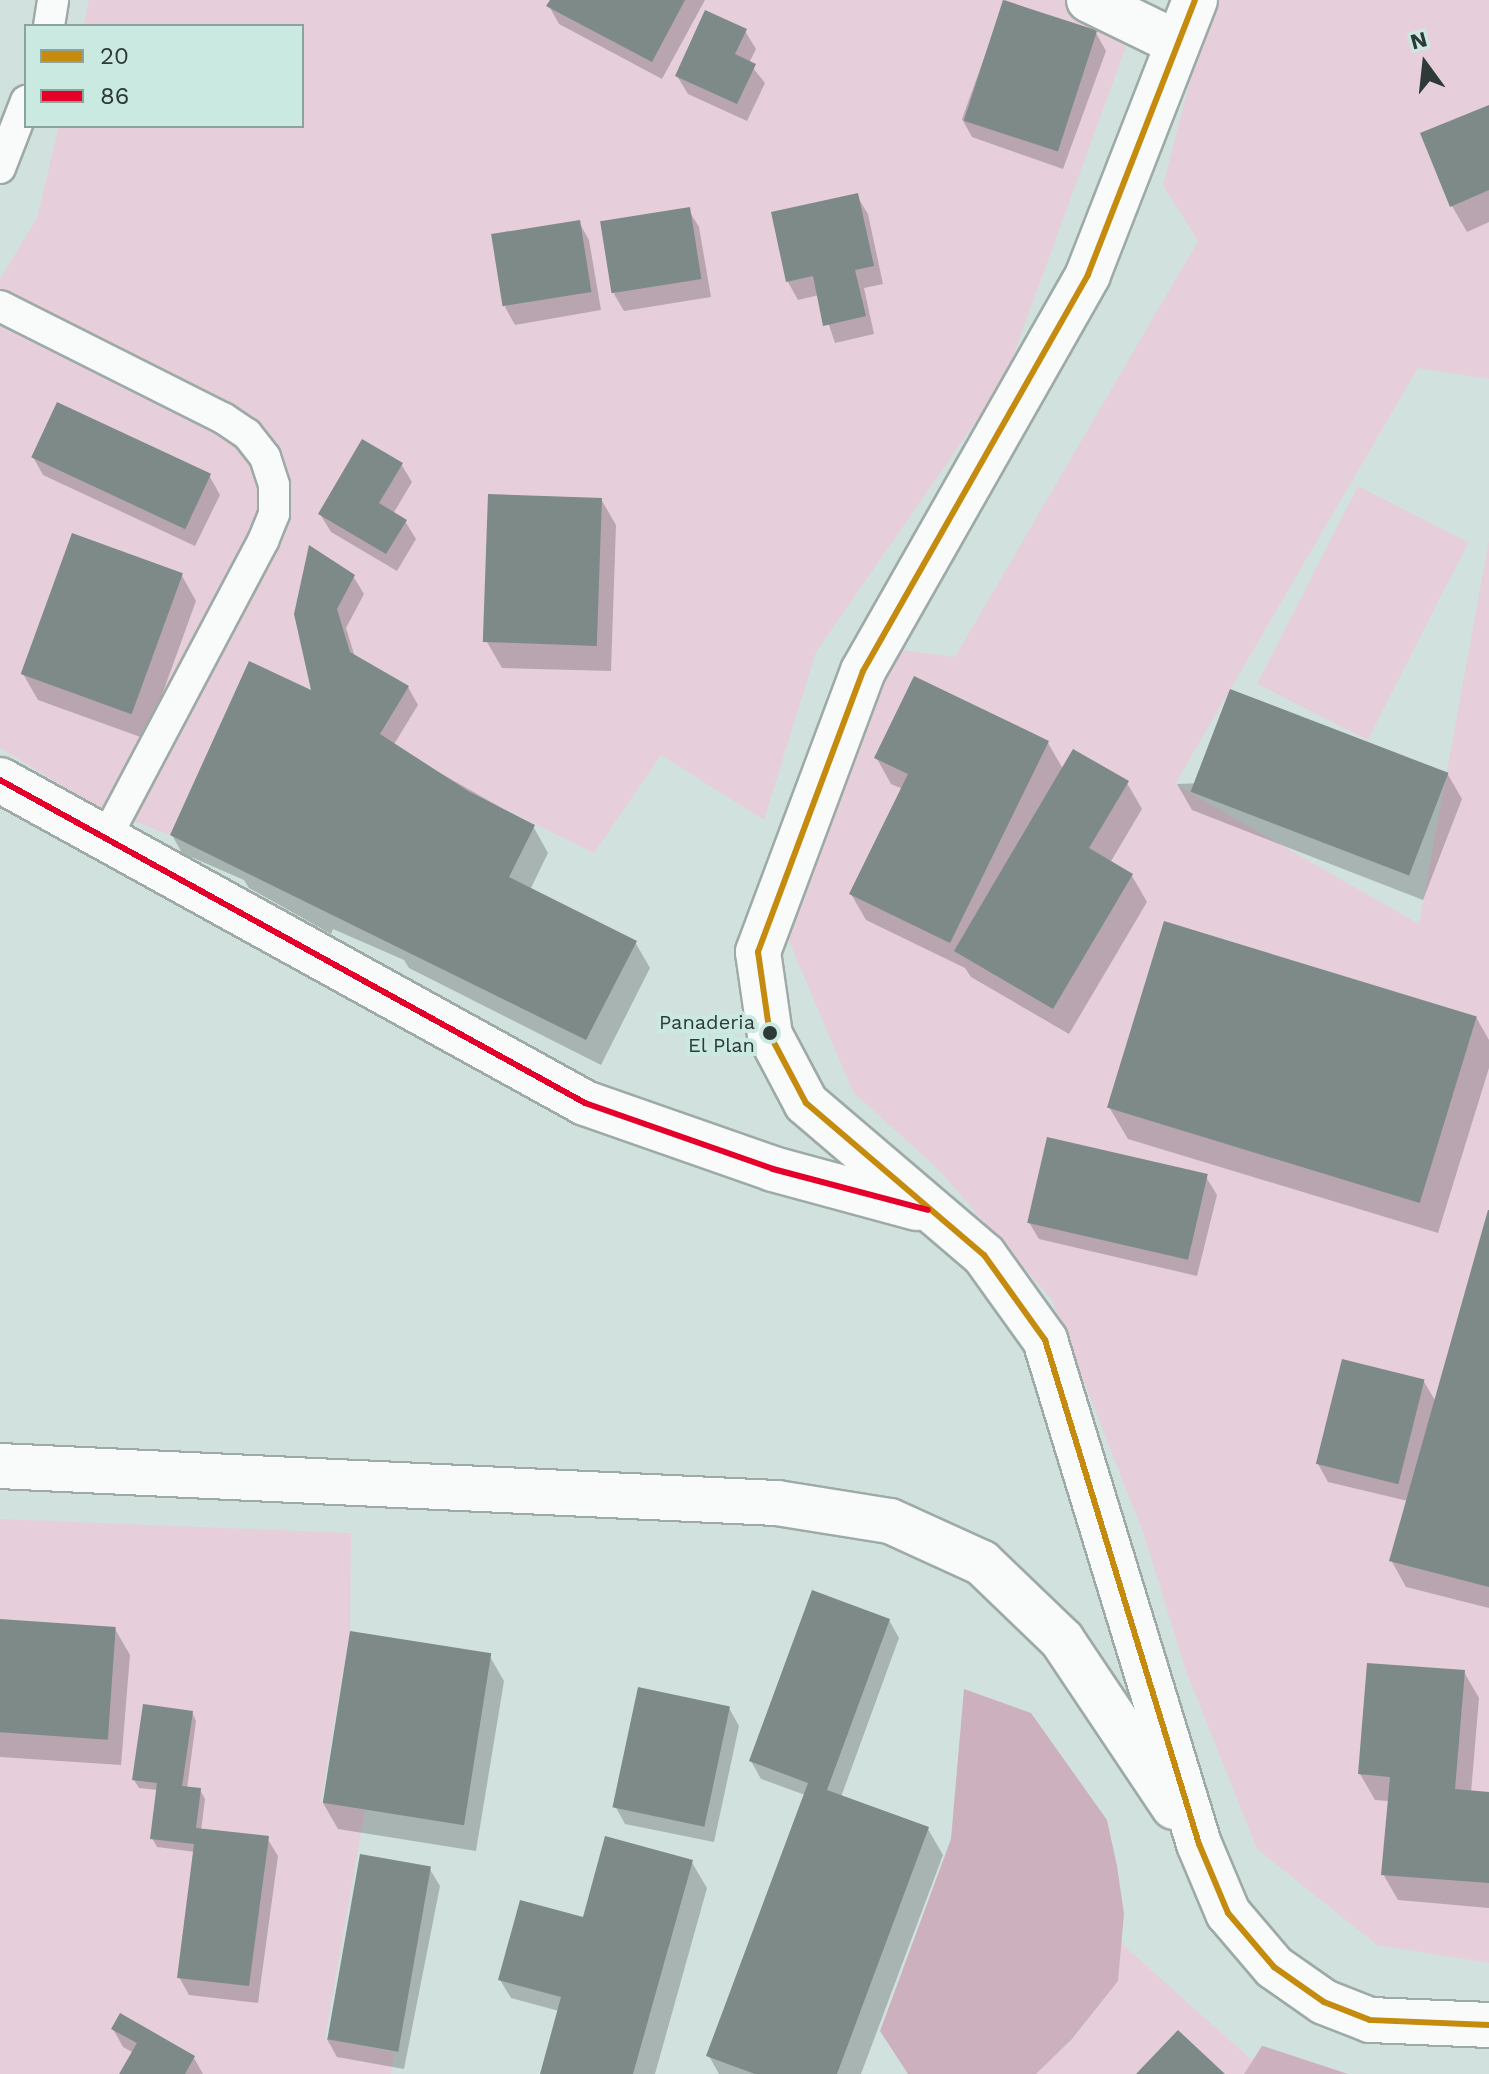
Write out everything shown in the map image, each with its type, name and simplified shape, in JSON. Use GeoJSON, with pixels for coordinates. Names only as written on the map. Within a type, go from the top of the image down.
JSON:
{"type":"FeatureCollection","features":[{"type":"Feature","properties":{"kind":"street"},"geometry":{"type":"LineString","coordinates":[[1089,0],[1175,42]]}},
{"type":"Feature","properties":{"kind":"street"},"geometry":{"type":"LineString","coordinates":[[1195,0],[1175,42],[1088,275],[863,671],[758,952],[770,1035],[806,1103],[984,1255],[1045,1340],[1199,1844],[1228,1913],[1274,1967],[1324,2002],[1370,2020],[1489,2025]]}},
{"type":"Feature","properties":{"kind":"street"},"geometry":{"type":"LineString","coordinates":[[0,780],[585,1103],[773,1169],[928,1210]]}},
{"type":"Feature","properties":{"kind":"street"},"geometry":{"type":"LineString","coordinates":[[0,1466],[777,1503],[890,1521],[982,1563],[1062,1640],[1199,1844]]}},
{"type":"Feature","properties":{"kind":"lane"},"geometry":{"type":"LineString","coordinates":[[49,24],[53,0]]}},
{"type":"Feature","properties":{"kind":"lane"},"geometry":{"type":"LineString","coordinates":[[0,168],[24,106]]}},
{"type":"Feature","properties":{"kind":"lane"},"geometry":{"type":"LineString","coordinates":[[0,306],[223,418],[247,434],[265,457],[274,485],[274,514],[263,541],[106,838]]}},
{"type":"Feature","properties":{"kind":"shaded area"},"geometry":{"type":"Polygon","coordinates":[[[89,0],[1143,0],[1004,381],[816,652],[764,820],[661,755],[594,853],[468,791],[380,734],[409,686],[350,652],[337,609],[354,575],[309,546],[294,614],[311,690],[249,662],[170,835],[97,807],[0,748],[0,279],[37,218],[59,128],[304,128],[304,24],[83,24],[89,0]]]}},
{"type":"Feature","properties":{"kind":"shaded area"},"geometry":{"type":"Polygon","coordinates":[[[1218,0],[1489,0],[1489,379],[1418,368],[1175,784],[1419,924],[1489,540],[1489,1963],[1377,1945],[1257,1849],[1185,1668],[1144,1535],[1052,1300],[938,1169],[853,1092],[783,927],[886,648],[955,657],[1198,241],[1163,185],[1205,22],[1218,0]]]}},
{"type":"Feature","properties":{"kind":"shaded area"},"geometry":{"type":"Polygon","coordinates":[[[1358,486],[1468,542],[1368,740],[1257,684],[1358,486]]]}},
{"type":"Feature","properties":{"kind":"shaded area"},"geometry":{"type":"Polygon","coordinates":[[[0,1519],[351,1533],[350,1631],[321,1802],[365,1810],[325,2039],[394,2052],[391,2074],[0,2074],[0,1519]]]}},
{"type":"Feature","properties":{"kind":"shaded area"},"geometry":{"type":"Polygon","coordinates":[[[964,1689],[1031,1713],[1107,1820],[1117,1866],[1124,1914],[1118,1981],[1072,2039],[1036,2074],[908,2074],[880,2031],[951,1839],[964,1689]]]}},
{"type":"Feature","properties":{"kind":"shaded area"},"geometry":{"type":"Polygon","coordinates":[[[1121,1943],[1253,2061],[1244,2074],[1036,2074],[1072,2039],[1118,1981],[1121,1943]]]}},
{"type":"Feature","properties":{"kind":"shaded area"},"geometry":{"type":"Polygon","coordinates":[[[1263,2046],[1348,2074],[1244,2074],[1263,2046]]]}},
{"type":"Feature","properties":{"kind":"building"},"geometry":{"type":"Polygon","coordinates":[[[550,0],[685,0],[652,62],[546,6],[550,0]]]}},
{"type":"Feature","properties":{"kind":"building"},"geometry":{"type":"Polygon","coordinates":[[[1003,0],[1097,31],[1058,151],[964,121],[1003,0]]]}},
{"type":"Feature","properties":{"kind":"building"},"geometry":{"type":"Polygon","coordinates":[[[705,10],[747,29],[735,54],[756,64],[737,104],[675,76],[705,10]]]}},
{"type":"Feature","properties":{"kind":"building"},"geometry":{"type":"Polygon","coordinates":[[[1489,105],[1489,190],[1450,207],[1420,133],[1489,105]]]}},
{"type":"Feature","properties":{"kind":"building"},"geometry":{"type":"Polygon","coordinates":[[[858,193],[874,266],[855,270],[866,316],[823,326],[813,276],[786,282],[771,212],[858,193]]]}},
{"type":"Feature","properties":{"kind":"building"},"geometry":{"type":"Polygon","coordinates":[[[690,207],[701,279],[612,293],[600,221],[690,207]]]}},
{"type":"Feature","properties":{"kind":"building"},"geometry":{"type":"Polygon","coordinates":[[[580,220],[591,292],[503,306],[491,234],[580,220]]]}},
{"type":"Feature","properties":{"kind":"building"},"geometry":{"type":"Polygon","coordinates":[[[57,402],[211,474],[185,529],[31,457],[57,402]]]}},
{"type":"Feature","properties":{"kind":"building"},"geometry":{"type":"Polygon","coordinates":[[[362,439],[403,463],[379,503],[407,520],[386,554],[318,514],[362,439]]]}},
{"type":"Feature","properties":{"kind":"building"},"geometry":{"type":"Polygon","coordinates":[[[488,494],[602,498],[597,646],[483,642],[488,494]]]}},
{"type":"Feature","properties":{"kind":"building"},"geometry":{"type":"Polygon","coordinates":[[[72,533],[183,573],[132,714],[21,674],[72,533]]]}},
{"type":"Feature","properties":{"kind":"building"},"geometry":{"type":"Polygon","coordinates":[[[309,545],[355,575],[337,609],[350,652],[409,686],[380,734],[468,791],[535,825],[509,877],[637,941],[586,1040],[170,835],[249,661],[311,690],[294,614],[309,545]]]}},
{"type":"Feature","properties":{"kind":"building"},"geometry":{"type":"Polygon","coordinates":[[[914,676],[1049,741],[950,943],[849,894],[908,774],[874,758],[914,676]]]}},
{"type":"Feature","properties":{"kind":"building"},"geometry":{"type":"Polygon","coordinates":[[[1230,689],[1448,773],[1409,876],[1191,792],[1230,689]]]}},
{"type":"Feature","properties":{"kind":"building"},"geometry":{"type":"Polygon","coordinates":[[[1073,749],[1129,781],[1089,848],[1133,874],[1053,1009],[954,951],[1073,749]]]}},
{"type":"Feature","properties":{"kind":"building"},"geometry":{"type":"Polygon","coordinates":[[[1164,921],[1477,1017],[1420,1203],[1107,1107],[1164,921]]]}},
{"type":"Feature","properties":{"kind":"building"},"geometry":{"type":"Polygon","coordinates":[[[1047,1137],[1208,1174],[1188,1260],[1027,1223],[1047,1137]]]}},
{"type":"Feature","properties":{"kind":"building"},"geometry":{"type":"Polygon","coordinates":[[[1489,1210],[1489,1587],[1389,1561],[1489,1210]]]}},
{"type":"Feature","properties":{"kind":"building"},"geometry":{"type":"Polygon","coordinates":[[[1342,1359],[1424,1380],[1398,1484],[1316,1464],[1342,1359]]]}},
{"type":"Feature","properties":{"kind":"building"},"geometry":{"type":"Polygon","coordinates":[[[812,1590],[890,1619],[827,1790],[929,1827],[837,2074],[755,2074],[706,2056],[808,1783],[749,1761],[812,1590]]]}},
{"type":"Feature","properties":{"kind":"building"},"geometry":{"type":"Polygon","coordinates":[[[0,1619],[116,1627],[108,1740],[0,1732],[0,1619]]]}},
{"type":"Feature","properties":{"kind":"building"},"geometry":{"type":"Polygon","coordinates":[[[350,1631],[491,1653],[464,1825],[323,1803],[350,1631]]]}},
{"type":"Feature","properties":{"kind":"building"},"geometry":{"type":"Polygon","coordinates":[[[1367,1663],[1465,1670],[1455,1789],[1489,1792],[1489,1883],[1381,1875],[1390,1777],[1358,1774],[1367,1663]]]}},
{"type":"Feature","properties":{"kind":"building"},"geometry":{"type":"Polygon","coordinates":[[[638,1687],[730,1707],[704,1827],[612,1807],[638,1687]]]}},
{"type":"Feature","properties":{"kind":"building"},"geometry":{"type":"Polygon","coordinates":[[[143,1704],[193,1711],[182,1786],[201,1788],[196,1828],[269,1836],[249,1986],[177,1978],[194,1844],[150,1839],[157,1783],[132,1780],[143,1704]]]}},
{"type":"Feature","properties":{"kind":"building"},"geometry":{"type":"Polygon","coordinates":[[[605,1836],[693,1860],[633,2074],[540,2074],[561,1997],[498,1980],[520,1900],[583,1917],[605,1836]]]}},
{"type":"Feature","properties":{"kind":"building"},"geometry":{"type":"Polygon","coordinates":[[[360,1854],[431,1867],[398,2052],[327,2039],[360,1854]]]}},
{"type":"Feature","properties":{"kind":"building"},"geometry":{"type":"Polygon","coordinates":[[[120,2013],[195,2056],[185,2074],[119,2074],[137,2043],[111,2029],[120,2013]]]}},
{"type":"Feature","properties":{"kind":"building"},"geometry":{"type":"Polygon","coordinates":[[[1178,2030],[1225,2074],[1136,2074],[1178,2030]]]}},
{"type":"Feature","properties":{"kind":"transit line","name":"20"},"geometry":{"type":"LineString","coordinates":[[1195,0],[1088,275],[863,671],[758,952],[770,1035],[806,1103],[984,1255],[1045,1340],[1199,1844],[1228,1913],[1274,1967],[1324,2002],[1370,2020],[1489,2025]]}},
{"type":"Feature","properties":{"kind":"transit line","name":"86"},"geometry":{"type":"LineString","coordinates":[[0,780],[585,1103],[773,1169],[928,1210]]}},
{"type":"Feature","properties":{"kind":"place","name":"Panaderia El Plan"},"geometry":{"type":"Point","coordinates":[770,1033]}}]}
